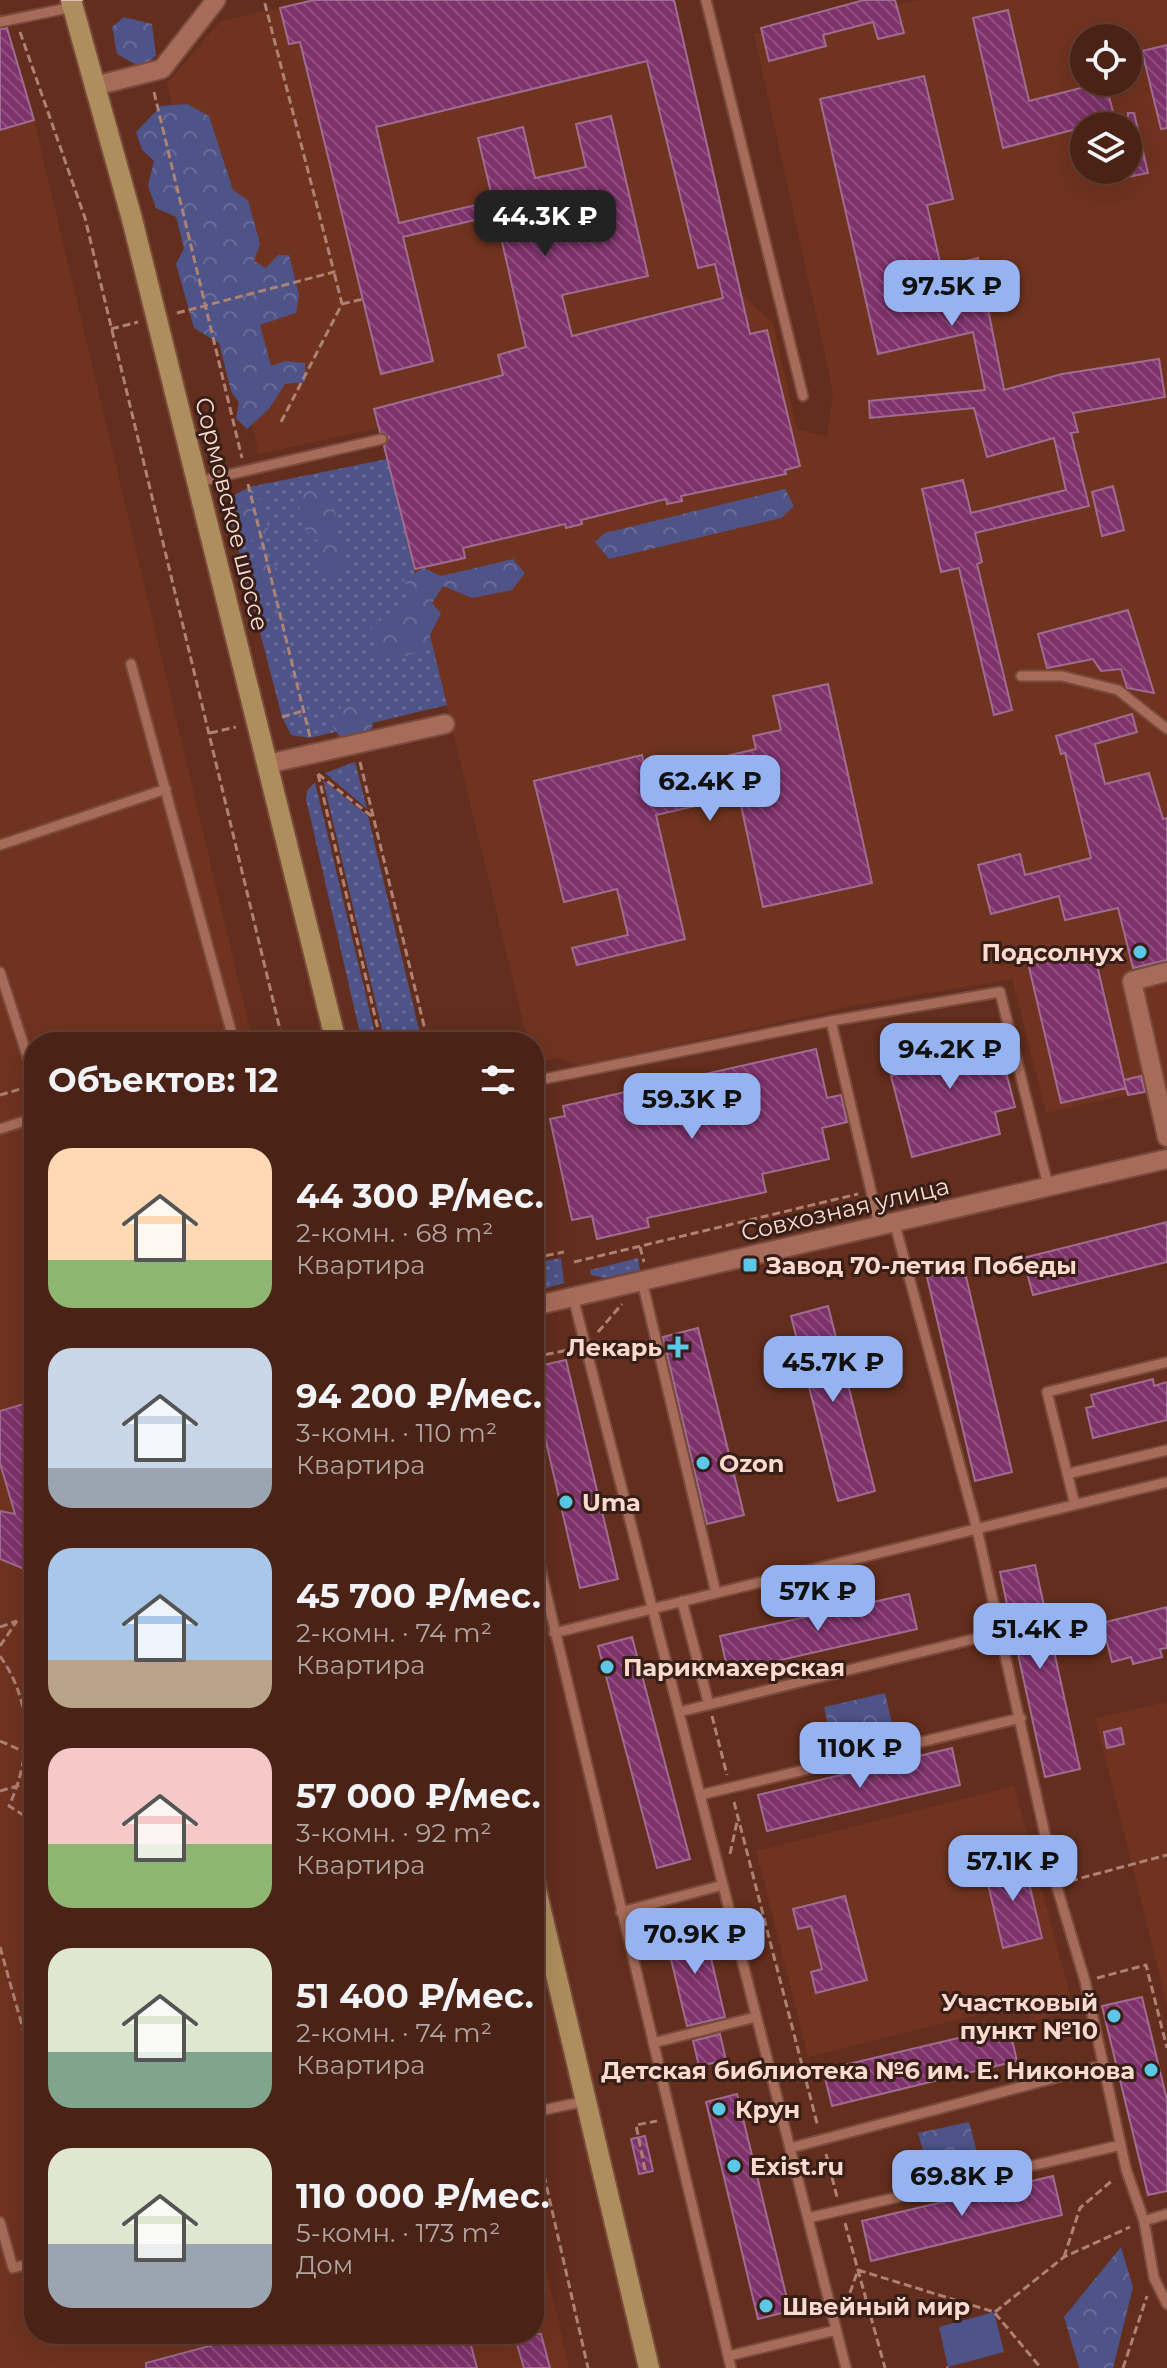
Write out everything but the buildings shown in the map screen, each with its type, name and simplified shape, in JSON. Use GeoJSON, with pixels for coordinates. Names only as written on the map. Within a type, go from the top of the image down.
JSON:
{"type":"FeatureCollection","features":[{"type":"Feature","properties":{"kind":"main road","name":"Сормовское шоссе"},"geometry":{"type":"LineString","coordinates":[[72,4],[197,482],[334,1032]]}},
{"type":"Feature","properties":{"kind":"main road"},"geometry":{"type":"LineString","coordinates":[[544,1923],[649,2368]]}},
{"type":"Feature","properties":{"kind":"street"},"geometry":{"type":"LineString","coordinates":[[95,86],[162,69],[216,0]]}},
{"type":"Feature","properties":{"kind":"street"},"geometry":{"type":"LineString","coordinates":[[267,764],[445,724]]}},
{"type":"Feature","properties":{"kind":"street"},"geometry":{"type":"LineString","coordinates":[[1167,972],[1132,981],[1167,1137]]}},
{"type":"Feature","properties":{"kind":"street","name":"Совхозная улица"},"geometry":{"type":"LineString","coordinates":[[544,1304],[644,1275],[1167,1159]]}},
{"type":"Feature","properties":{"kind":"lane"},"geometry":{"type":"LineString","coordinates":[[706,0],[803,396]]}},
{"type":"Feature","properties":{"kind":"lane"},"geometry":{"type":"LineString","coordinates":[[0,22],[72,4]]}},
{"type":"Feature","properties":{"kind":"lane"},"geometry":{"type":"LineString","coordinates":[[197,482],[382,439]]}},
{"type":"Feature","properties":{"kind":"lane"},"geometry":{"type":"LineString","coordinates":[[131,664],[231,1032]]}},
{"type":"Feature","properties":{"kind":"lane"},"geometry":{"type":"LineString","coordinates":[[1021,676],[1062,676],[1118,690],[1167,729]]}},
{"type":"Feature","properties":{"kind":"lane"},"geometry":{"type":"LineString","coordinates":[[0,845],[166,789]]}},
{"type":"Feature","properties":{"kind":"lane"},"geometry":{"type":"LineString","coordinates":[[0,972],[24,1046]]}},
{"type":"Feature","properties":{"kind":"lane"},"geometry":{"type":"LineString","coordinates":[[544,1079],[831,1021],[1000,992],[1048,1186]]}},
{"type":"Feature","properties":{"kind":"lane"},"geometry":{"type":"LineString","coordinates":[[831,1021],[872,1191],[886,1223],[977,1529],[1056,1884],[1085,1981],[1126,2169],[1144,2221],[1154,2278],[1167,2304]]}},
{"type":"Feature","properties":{"kind":"lane"},"geometry":{"type":"LineString","coordinates":[[0,1129],[24,1121]]}},
{"type":"Feature","properties":{"kind":"lane"},"geometry":{"type":"LineString","coordinates":[[644,1275],[716,1593]]}},
{"type":"Feature","properties":{"kind":"lane"},"geometry":{"type":"LineString","coordinates":[[573,1297],[846,2368]]}},
{"type":"Feature","properties":{"kind":"lane"},"geometry":{"type":"LineString","coordinates":[[1075,1505],[1047,1392],[1167,1362]]}},
{"type":"Feature","properties":{"kind":"lane"},"geometry":{"type":"LineString","coordinates":[[1067,1474],[1167,1450]]}},
{"type":"Feature","properties":{"kind":"lane"},"geometry":{"type":"LineString","coordinates":[[554,1633],[1167,1482]]}},
{"type":"Feature","properties":{"kind":"lane"},"geometry":{"type":"LineString","coordinates":[[544,1588],[731,2368]]}},
{"type":"Feature","properties":{"kind":"lane"},"geometry":{"type":"LineString","coordinates":[[682,1601],[709,1705]]}},
{"type":"Feature","properties":{"kind":"lane"},"geometry":{"type":"LineString","coordinates":[[679,1712],[1002,1632]]}},
{"type":"Feature","properties":{"kind":"lane"},"geometry":{"type":"LineString","coordinates":[[700,1795],[1021,1718]]}},
{"type":"Feature","properties":{"kind":"lane"},"geometry":{"type":"LineString","coordinates":[[621,1912],[723,1885]]}},
{"type":"Feature","properties":{"kind":"lane"},"geometry":{"type":"LineString","coordinates":[[653,2043],[756,2017]]}},
{"type":"Feature","properties":{"kind":"lane"},"geometry":{"type":"LineString","coordinates":[[790,2148],[1104,2065]]}},
{"type":"Feature","properties":{"kind":"lane"},"geometry":{"type":"LineString","coordinates":[[544,2110],[586,2101]]}},
{"type":"Feature","properties":{"kind":"lane"},"geometry":{"type":"LineString","coordinates":[[808,2218],[1121,2145]]}},
{"type":"Feature","properties":{"kind":"lane"},"geometry":{"type":"LineString","coordinates":[[1144,2221],[1167,2214]]}},
{"type":"Feature","properties":{"kind":"lane"},"geometry":{"type":"LineString","coordinates":[[0,2222],[13,2268],[24,2265]]}},
{"type":"Feature","properties":{"kind":"lane"},"geometry":{"type":"LineString","coordinates":[[728,2356],[836,2330]]}},
{"type":"Feature","properties":{"kind":"path"},"geometry":{"type":"LineString","coordinates":[[264,0],[342,304],[281,422]]}},
{"type":"Feature","properties":{"kind":"path"},"geometry":{"type":"LineString","coordinates":[[15,17],[85,218],[281,1032]]}},
{"type":"Feature","properties":{"kind":"path"},"geometry":{"type":"LineString","coordinates":[[149,72],[310,738]]}},
{"type":"Feature","properties":{"kind":"path"},"geometry":{"type":"LineString","coordinates":[[204,306],[334,272]]}},
{"type":"Feature","properties":{"kind":"path"},"geometry":{"type":"LineString","coordinates":[[342,304],[363,299]]}},
{"type":"Feature","properties":{"kind":"path"},"geometry":{"type":"LineString","coordinates":[[282,717],[303,711]]}},
{"type":"Feature","properties":{"kind":"path"},"geometry":{"type":"LineString","coordinates":[[210,733],[236,727]]}},
{"type":"Feature","properties":{"kind":"path"},"geometry":{"type":"LineString","coordinates":[[356,746],[426,1032]]}},
{"type":"Feature","properties":{"kind":"path"},"geometry":{"type":"LineString","coordinates":[[374,818],[318,774],[379,1032]]}},
{"type":"Feature","properties":{"kind":"path"},"geometry":{"type":"LineString","coordinates":[[0,1095],[24,1088]]}},
{"type":"Feature","properties":{"kind":"path"},"geometry":{"type":"LineString","coordinates":[[574,1262],[872,1191]]}},
{"type":"Feature","properties":{"kind":"path"},"geometry":{"type":"LineString","coordinates":[[640,1247],[644,1275]]}},
{"type":"Feature","properties":{"kind":"path"},"geometry":{"type":"LineString","coordinates":[[544,1256],[564,1252]]}},
{"type":"Feature","properties":{"kind":"path"},"geometry":{"type":"LineString","coordinates":[[0,1627],[17,1621],[0,1646]]}},
{"type":"Feature","properties":{"kind":"path"},"geometry":{"type":"LineString","coordinates":[[0,1656],[17,1680],[24,1718]]}},
{"type":"Feature","properties":{"kind":"path"},"geometry":{"type":"LineString","coordinates":[[709,1705],[822,2142],[885,2368]]}},
{"type":"Feature","properties":{"kind":"path"},"geometry":{"type":"LineString","coordinates":[[0,1741],[24,1752]]}},
{"type":"Feature","properties":{"kind":"path"},"geometry":{"type":"LineString","coordinates":[[24,1762],[19,1785],[9,1806],[24,1816]]}},
{"type":"Feature","properties":{"kind":"path"},"geometry":{"type":"LineString","coordinates":[[0,1791],[24,1784]]}},
{"type":"Feature","properties":{"kind":"path"},"geometry":{"type":"LineString","coordinates":[[1056,1884],[1167,1855]]}},
{"type":"Feature","properties":{"kind":"path"},"geometry":{"type":"LineString","coordinates":[[0,1947],[24,2032]]}},
{"type":"Feature","properties":{"kind":"path"},"geometry":{"type":"LineString","coordinates":[[1085,1981],[1146,1965],[1167,2048]]}},
{"type":"Feature","properties":{"kind":"path"},"geometry":{"type":"LineString","coordinates":[[645,2170],[636,2125],[669,2118]]}},
{"type":"Feature","properties":{"kind":"path"},"geometry":{"type":"LineString","coordinates":[[1064,2257],[1080,2208],[1126,2169]]}},
{"type":"Feature","properties":{"kind":"path"},"geometry":{"type":"LineString","coordinates":[[544,2175],[588,2368]]}},
{"type":"Feature","properties":{"kind":"path"},"geometry":{"type":"LineString","coordinates":[[994,2312],[1064,2257],[1144,2221]]}},
{"type":"Feature","properties":{"kind":"path"},"geometry":{"type":"LineString","coordinates":[[858,2270],[994,2312],[1041,2368]]}},
{"type":"Feature","properties":{"kind":"path"},"geometry":{"type":"LineString","coordinates":[[836,2330],[858,2270]]}},
{"type":"Feature","properties":{"kind":"path"},"geometry":{"type":"LineString","coordinates":[[1123,2368],[1154,2278]]}},
{"type":"Feature","properties":{"kind":"shaded area"},"geometry":{"type":"Polygon","coordinates":[[[314,0],[674,0],[741,294],[773,323],[797,429],[827,437],[833,392],[754,34],[921,0],[1167,0],[1167,1086],[1046,1113],[1012,979],[852,1006],[581,1066],[558,1058],[544,1061],[544,1032],[526,1032],[379,428],[259,454],[167,83],[221,21],[314,0]]]}},
{"type":"Feature","properties":{"kind":"shaded area"},"geometry":{"type":"Polygon","coordinates":[[[0,7],[34,120],[251,1032],[24,1032],[24,2344],[544,2344],[544,2261],[569,2368],[0,2368],[0,7]]]}},
{"type":"Feature","properties":{"kind":"shaded area"},"geometry":{"type":"Polygon","coordinates":[[[1167,1702],[1167,2005],[1095,1718],[1167,1702]]]}},
{"type":"Feature","properties":{"kind":"shaded area"},"geometry":{"type":"Polygon","coordinates":[[[1014,1786],[1074,2010],[1032,2022],[1026,2003],[808,2057],[756,1851],[1014,1786]]]}},
{"type":"Feature","properties":{"kind":"green space"},"geometry":{"type":"Polygon","coordinates":[[[124,17],[152,24],[156,56],[140,67],[117,54],[112,27],[124,17]]]}},
{"type":"Feature","properties":{"kind":"green space"},"geometry":{"type":"Polygon","coordinates":[[[187,104],[209,116],[233,190],[248,200],[260,244],[254,261],[266,268],[278,255],[289,255],[299,295],[296,313],[260,325],[271,366],[285,361],[305,363],[305,382],[285,384],[269,409],[247,429],[236,418],[239,403],[231,391],[219,343],[194,328],[176,264],[184,248],[176,217],[156,208],[148,186],[154,161],[142,150],[136,132],[161,106],[187,104]]]}},
{"type":"Feature","properties":{"kind":"green space"},"geometry":{"type":"Polygon","coordinates":[[[387,459],[447,705],[310,738],[291,735],[282,717],[227,505],[236,494],[249,487],[387,459]]]}},
{"type":"Feature","properties":{"kind":"green space"},"geometry":{"type":"Polygon","coordinates":[[[312,485],[330,496],[338,523],[331,537],[343,545],[346,559],[334,578],[320,571],[319,542],[304,529],[298,499],[312,485]]]}},
{"type":"Feature","properties":{"kind":"green space"},"geometry":{"type":"Polygon","coordinates":[[[785,489],[794,506],[781,518],[609,559],[595,542],[605,533],[785,489]]]}},
{"type":"Feature","properties":{"kind":"green space"},"geometry":{"type":"Polygon","coordinates":[[[246,493],[262,500],[269,535],[255,543],[241,533],[237,504],[246,493]]]}},
{"type":"Feature","properties":{"kind":"green space"},"geometry":{"type":"Polygon","coordinates":[[[513,559],[525,573],[512,590],[472,598],[443,586],[432,603],[441,613],[418,650],[401,657],[376,656],[371,626],[412,602],[404,579],[424,568],[441,576],[513,559]]]}},
{"type":"Feature","properties":{"kind":"green space"},"geometry":{"type":"Polygon","coordinates":[[[263,560],[278,569],[282,589],[272,599],[258,593],[253,568],[263,560]]]}},
{"type":"Feature","properties":{"kind":"green space"},"geometry":{"type":"Polygon","coordinates":[[[359,701],[375,717],[370,733],[341,739],[330,722],[344,704],[359,701]]]}},
{"type":"Feature","properties":{"kind":"green space"},"geometry":{"type":"Polygon","coordinates":[[[355,762],[367,809],[325,773],[355,762]]]}},
{"type":"Feature","properties":{"kind":"green space"},"geometry":{"type":"Polygon","coordinates":[[[323,780],[368,816],[420,1032],[383,1032],[323,780]]]}},
{"type":"Feature","properties":{"kind":"green space"},"geometry":{"type":"Polygon","coordinates":[[[315,782],[375,1032],[360,1032],[306,799],[307,791],[315,782]]]}},
{"type":"Feature","properties":{"kind":"green space"},"geometry":{"type":"Polygon","coordinates":[[[561,1258],[564,1283],[544,1289],[544,1261],[561,1258]]]}},
{"type":"Feature","properties":{"kind":"green space"},"geometry":{"type":"Polygon","coordinates":[[[638,1258],[640,1270],[604,1278],[591,1275],[590,1270],[638,1258]]]}},
{"type":"Feature","properties":{"kind":"green space"},"geometry":{"type":"Polygon","coordinates":[[[885,1693],[893,1729],[832,1743],[824,1707],[885,1693]]]}},
{"type":"Feature","properties":{"kind":"green space"},"geometry":{"type":"Polygon","coordinates":[[[969,2122],[980,2164],[930,2176],[918,2133],[969,2122]]]}},
{"type":"Feature","properties":{"kind":"green space"},"geometry":{"type":"Polygon","coordinates":[[[1121,2247],[1133,2287],[1113,2368],[1079,2368],[1064,2317],[1121,2247]]]}},
{"type":"Feature","properties":{"kind":"green space"},"geometry":{"type":"Polygon","coordinates":[[[994,2312],[1004,2352],[948,2367],[939,2327],[994,2312]]]}},
{"type":"Feature","properties":{"kind":"tram line"},"geometry":{"type":"LineString","coordinates":[[62,0],[82,0]]}},
{"type":"Feature","properties":{"kind":"place","name":"Подсолнух"},"geometry":{"type":"Point","coordinates":[1140,952]}},
{"type":"Feature","properties":{"kind":"place","name":"Завод 70-летия Победы"},"geometry":{"type":"Point","coordinates":[750,1265]}},
{"type":"Feature","properties":{"kind":"place","name":"Лекарь"},"geometry":{"type":"Point","coordinates":[678,1347]}},
{"type":"Feature","properties":{"kind":"place","name":"Ozon"},"geometry":{"type":"Point","coordinates":[703,1463]}},
{"type":"Feature","properties":{"kind":"place","name":"Uma"},"geometry":{"type":"Point","coordinates":[566,1502]}},
{"type":"Feature","properties":{"kind":"place","name":"Парикмахерская"},"geometry":{"type":"Point","coordinates":[607,1667]}},
{"type":"Feature","properties":{"kind":"place","name":"Участковый пункт №10"},"geometry":{"type":"Point","coordinates":[1114,2016]}},
{"type":"Feature","properties":{"kind":"place","name":"Детская библиотека №6 им. Е. Никонова"},"geometry":{"type":"Point","coordinates":[1151,2070]}},
{"type":"Feature","properties":{"kind":"place","name":"Крун"},"geometry":{"type":"Point","coordinates":[719,2109]}},
{"type":"Feature","properties":{"kind":"place","name":"Exist.ru"},"geometry":{"type":"Point","coordinates":[734,2166]}},
{"type":"Feature","properties":{"kind":"place","name":"Швейный мир"},"geometry":{"type":"Point","coordinates":[766,2306]}}]}
